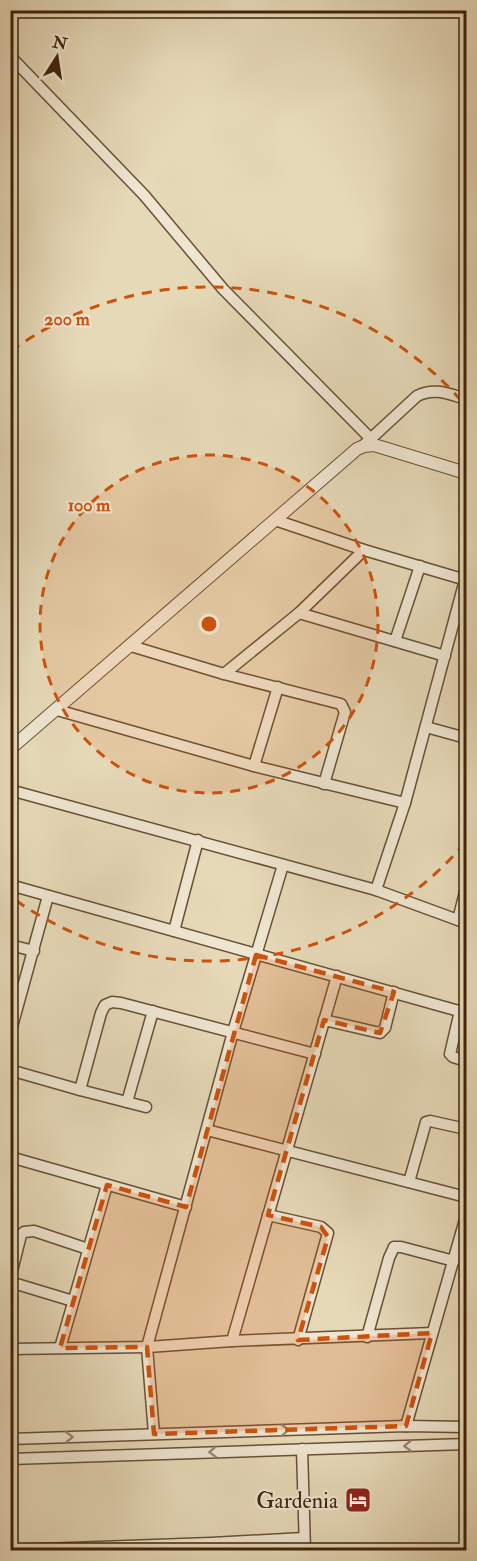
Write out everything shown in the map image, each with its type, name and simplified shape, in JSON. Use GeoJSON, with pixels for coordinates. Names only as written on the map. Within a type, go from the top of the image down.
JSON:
{"type":"FeatureCollection","features":[{"type":"Feature","properties":{"kind":"street"},"geometry":{"type":"LineString","coordinates":[[10,56],[144,195],[223,289],[367,442],[466,474]]}},
{"type":"Feature","properties":{"kind":"street"},"geometry":{"type":"LineString","coordinates":[[10,749],[367,442],[417,396],[424,392],[440,391],[466,399]]}},
{"type":"Feature","properties":{"kind":"street"},"geometry":{"type":"LineString","coordinates":[[275,520],[364,550],[466,580],[405,803],[376,890]]}},
{"type":"Feature","properties":{"kind":"street"},"geometry":{"type":"LineString","coordinates":[[224,674],[299,613],[364,550]]}},
{"type":"Feature","properties":{"kind":"street"},"geometry":{"type":"LineString","coordinates":[[395,641],[420,566]]}},
{"type":"Feature","properties":{"kind":"street"},"geometry":{"type":"LineString","coordinates":[[299,613],[445,656]]}},
{"type":"Feature","properties":{"kind":"street"},"geometry":{"type":"LineString","coordinates":[[131,646],[224,674],[336,702],[344,707],[345,712],[324,784]]}},
{"type":"Feature","properties":{"kind":"street"},"geometry":{"type":"LineString","coordinates":[[254,766],[278,687]]}},
{"type":"Feature","properties":{"kind":"street"},"geometry":{"type":"LineString","coordinates":[[57,710],[254,766],[405,803]]}},
{"type":"Feature","properties":{"kind":"street"},"geometry":{"type":"LineString","coordinates":[[426,727],[466,738]]}},
{"type":"Feature","properties":{"kind":"street"},"geometry":{"type":"LineString","coordinates":[[10,789],[376,890],[462,922],[466,888]]}},
{"type":"Feature","properties":{"kind":"street"},"geometry":{"type":"LineString","coordinates":[[174,931],[198,840]]}},
{"type":"Feature","properties":{"kind":"street"},"geometry":{"type":"LineString","coordinates":[[154,1434],[147,1347],[233,1032],[284,865]]}},
{"type":"Feature","properties":{"kind":"street"},"geometry":{"type":"LineString","coordinates":[[10,885],[463,1012],[450,1054],[466,1061]]}},
{"type":"Feature","properties":{"kind":"street"},"geometry":{"type":"LineString","coordinates":[[10,1034],[48,896]]}},
{"type":"Feature","properties":{"kind":"street"},"geometry":{"type":"LineString","coordinates":[[10,945],[34,951]]}},
{"type":"Feature","properties":{"kind":"street"},"geometry":{"type":"LineString","coordinates":[[232,1341],[337,976]]}},
{"type":"Feature","properties":{"kind":"street"},"geometry":{"type":"LineString","coordinates":[[324,1020],[380,1034],[385,1028],[394,992]]}},
{"type":"Feature","properties":{"kind":"street"},"geometry":{"type":"LineString","coordinates":[[80,1090],[101,1013],[105,1005],[112,1002],[315,1054]]}},
{"type":"Feature","properties":{"kind":"street"},"geometry":{"type":"LineString","coordinates":[[127,1102],[153,1011]]}},
{"type":"Feature","properties":{"kind":"street"},"geometry":{"type":"LineString","coordinates":[[10,1070],[146,1107]]}},
{"type":"Feature","properties":{"kind":"street"},"geometry":{"type":"LineString","coordinates":[[410,1182],[426,1122],[466,1129]]}},
{"type":"Feature","properties":{"kind":"street"},"geometry":{"type":"LineString","coordinates":[[207,1130],[466,1197]]}},
{"type":"Feature","properties":{"kind":"street"},"geometry":{"type":"LineString","coordinates":[[10,1157],[186,1207]]}},
{"type":"Feature","properties":{"kind":"street"},"geometry":{"type":"LineString","coordinates":[[60,1348],[107,1185]]}},
{"type":"Feature","properties":{"kind":"street"},"geometry":{"type":"LineString","coordinates":[[268,1215],[321,1227],[328,1233],[298,1340]]}},
{"type":"Feature","properties":{"kind":"street"},"geometry":{"type":"LineString","coordinates":[[406,1426],[466,1216]]}},
{"type":"Feature","properties":{"kind":"street"},"geometry":{"type":"LineString","coordinates":[[73,1301],[10,1280],[21,1236],[24,1232],[34,1231],[88,1249]]}},
{"type":"Feature","properties":{"kind":"street"},"geometry":{"type":"LineString","coordinates":[[367,1337],[394,1247],[454,1262]]}},
{"type":"Feature","properties":{"kind":"street"},"geometry":{"type":"LineString","coordinates":[[10,1349],[147,1347],[232,1341],[432,1333]]}},
{"type":"Feature","properties":{"kind":"street"},"geometry":{"type":"LineString","coordinates":[[10,1439],[406,1426],[466,1427]]}},
{"type":"Feature","properties":{"kind":"street"},"geometry":{"type":"LineString","coordinates":[[10,1459],[466,1443]]}},
{"type":"Feature","properties":{"kind":"street"},"geometry":{"type":"LineString","coordinates":[[302,1449],[305,1551]]}},
{"type":"Feature","properties":{"kind":"street"},"geometry":{"type":"LineString","coordinates":[[14,1551],[211,1547],[304,1538]]}},
{"type":"Feature","properties":{"kind":"highlighted area"},"geometry":{"type":"Polygon","coordinates":[[[256,955],[394,992],[380,1033],[324,1020],[268,1215],[321,1227],[328,1237],[298,1340],[432,1333],[406,1426],[154,1434],[147,1347],[60,1348],[107,1185],[186,1207],[256,955]]]}},
{"type":"Feature","properties":{"kind":"place","name":"Gardenia"},"geometry":{"type":"Point","coordinates":[358,1500]}}]}
